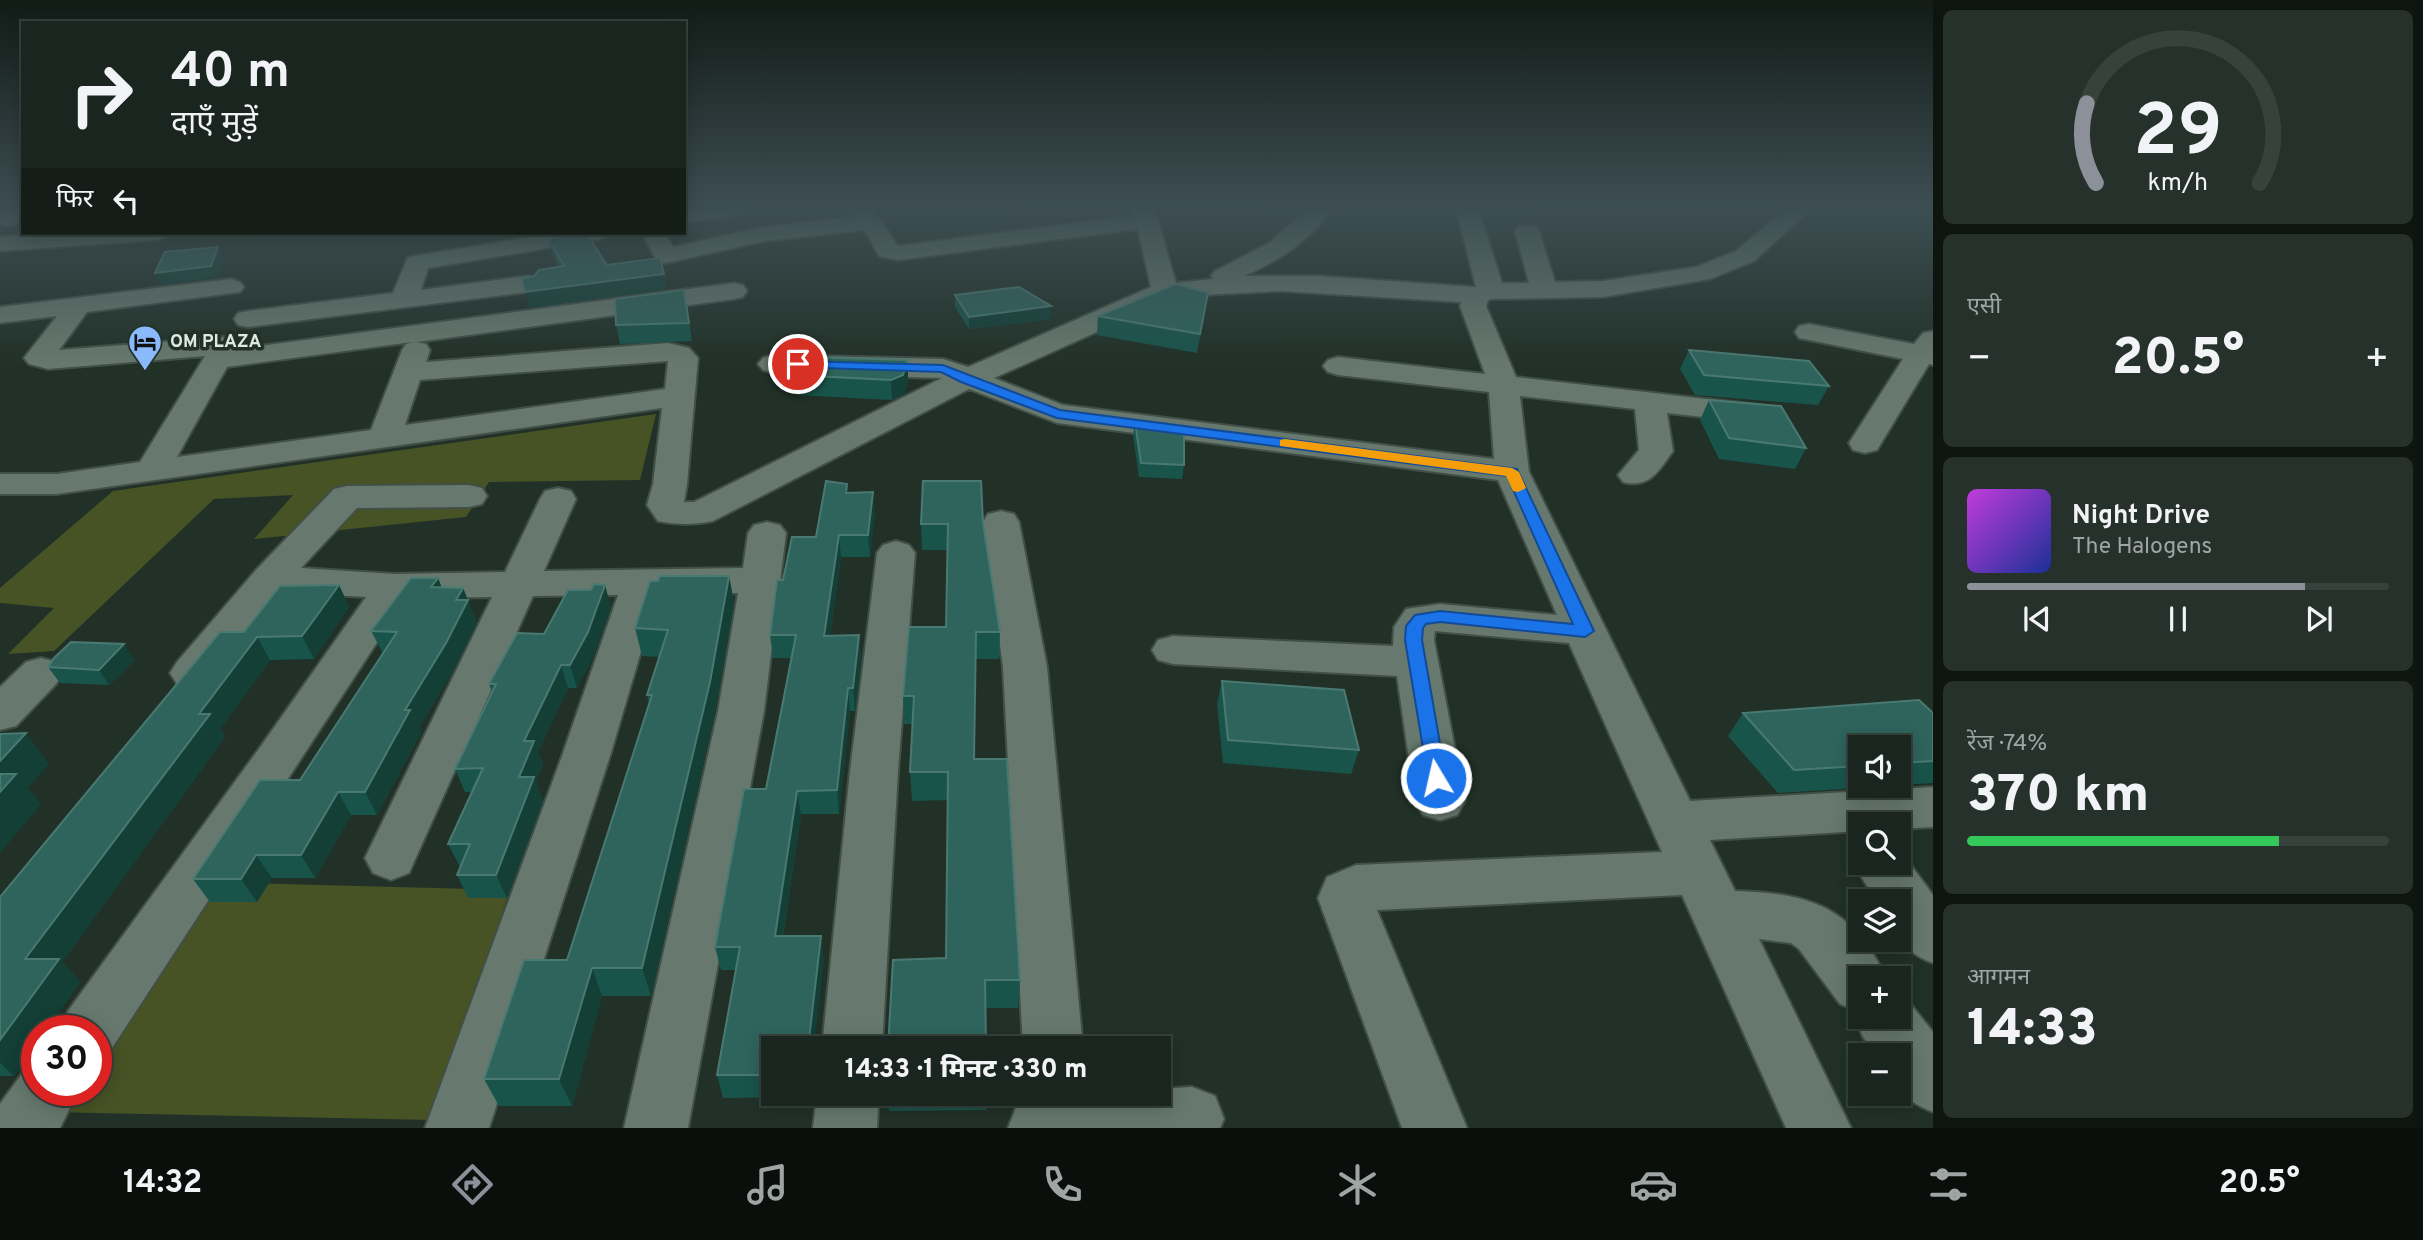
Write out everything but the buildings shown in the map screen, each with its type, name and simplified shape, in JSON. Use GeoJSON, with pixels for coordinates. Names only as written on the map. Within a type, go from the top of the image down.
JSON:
{"type":"FeatureCollection","features":[{"type":"Feature","properties":{"kind":"street"},"geometry":{"type":"LineString","coordinates":[[404,300],[417,262],[425,261]]}},
{"type":"Feature","properties":{"kind":"street"},"geometry":{"type":"LineString","coordinates":[[1157,261],[1164,287],[1162,293]]}},
{"type":"Feature","properties":{"kind":"street"},"geometry":{"type":"LineString","coordinates":[[1199,286],[1257,261]]}},
{"type":"Feature","properties":{"kind":"street"},"geometry":{"type":"LineString","coordinates":[[1478,261],[1484,293]]}},
{"type":"Feature","properties":{"kind":"street"},"geometry":{"type":"LineString","coordinates":[[1536,261],[1545,290]]}},
{"type":"Feature","properties":{"kind":"street"},"geometry":{"type":"LineString","coordinates":[[408,372],[668,352],[679,354],[684,358],[670,484],[665,505],[671,513],[691,513],[711,509],[778,472],[966,380],[1162,293],[1199,286],[1286,282],[1484,293],[1603,289],[1702,274],[1734,261]]}},
{"type":"Feature","properties":{"kind":"street"},"geometry":{"type":"LineString","coordinates":[[248,319],[528,284]]}},
{"type":"Feature","properties":{"kind":"street"},"geometry":{"type":"LineString","coordinates":[[0,315],[230,287]]}},
{"type":"Feature","properties":{"kind":"street"},"geometry":{"type":"LineString","coordinates":[[217,360],[424,326],[734,290]]}},
{"type":"Feature","properties":{"kind":"street"},"geometry":{"type":"LineString","coordinates":[[1484,293],[1473,306],[1504,385],[1512,472],[1819,1128]]}},
{"type":"Feature","properties":{"kind":"street"},"geometry":{"type":"LineString","coordinates":[[80,304],[39,358],[48,360],[225,346],[153,469]]}},
{"type":"Feature","properties":{"kind":"street"},"geometry":{"type":"LineString","coordinates":[[385,437],[424,326]]}},
{"type":"Feature","properties":{"kind":"street"},"geometry":{"type":"LineString","coordinates":[[1810,332],[1929,349],[1866,443]]}},
{"type":"Feature","properties":{"kind":"street"},"geometry":{"type":"LineString","coordinates":[[773,364],[943,368],[966,380],[1057,414],[1512,472]]}},
{"type":"Feature","properties":{"kind":"street"},"geometry":{"type":"LineString","coordinates":[[1338,366],[1764,415]]}},
{"type":"Feature","properties":{"kind":"street"},"geometry":{"type":"LineString","coordinates":[[0,484],[57,484],[679,396]]}},
{"type":"Feature","properties":{"kind":"street"},"geometry":{"type":"LineString","coordinates":[[1635,475],[1656,451],[1650,402]]}},
{"type":"Feature","properties":{"kind":"street"},"geometry":{"type":"LineString","coordinates":[[169,702],[270,579],[347,497],[469,496]]}},
{"type":"Feature","properties":{"kind":"street"},"geometry":{"type":"LineString","coordinates":[[391,858],[558,499]]}},
{"type":"Feature","properties":{"kind":"street"},"geometry":{"type":"LineString","coordinates":[[1001,522],[1026,667],[1052,1036]]}},
{"type":"Feature","properties":{"kind":"street"},"geometry":{"type":"LineString","coordinates":[[853,1036],[874,771],[896,554]]}},
{"type":"Feature","properties":{"kind":"street"},"geometry":{"type":"LineString","coordinates":[[270,579],[394,586],[642,582],[764,557],[741,710],[656,1128]]}},
{"type":"Feature","properties":{"kind":"street"},"geometry":{"type":"LineString","coordinates":[[457,1128],[586,756],[642,582]]}},
{"type":"Feature","properties":{"kind":"street"},"geometry":{"type":"LineString","coordinates":[[100,1015],[394,586]]}},
{"type":"Feature","properties":{"kind":"street"},"geometry":{"type":"LineString","coordinates":[[1440,801],[1413,640],[1415,626],[1421,619],[1440,617],[1585,631]]}},
{"type":"Feature","properties":{"kind":"street"},"geometry":{"type":"LineString","coordinates":[[1173,650],[1418,662]]}},
{"type":"Feature","properties":{"kind":"street"},"geometry":{"type":"LineString","coordinates":[[0,714],[41,673]]}},
{"type":"Feature","properties":{"kind":"street"},"geometry":{"type":"LineString","coordinates":[[1909,812],[1933,807]]}},
{"type":"Feature","properties":{"kind":"street"},"geometry":{"type":"LineString","coordinates":[[1675,822],[1848,824]]}},
{"type":"Feature","properties":{"kind":"street"},"geometry":{"type":"LineString","coordinates":[[1888,875],[1933,939]]}},
{"type":"Feature","properties":{"kind":"street"},"geometry":{"type":"LineString","coordinates":[[1435,1128],[1419,1093],[1387,998],[1345,898],[1346,893],[1356,888],[1462,881],[1709,893],[1810,925],[1825,938],[1848,969]]}},
{"type":"Feature","properties":{"kind":"street"},"geometry":{"type":"LineString","coordinates":[[1893,1029],[1933,1081]]}},
{"type":"Feature","properties":{"kind":"street"},"geometry":{"type":"LineString","coordinates":[[22,1128],[37,1106]]}},
{"type":"Feature","properties":{"kind":"street"},"geometry":{"type":"LineString","coordinates":[[845,1128],[847,1106]]}},
{"type":"Feature","properties":{"kind":"street"},"geometry":{"type":"LineString","coordinates":[[1057,1106],[1058,1128]]}},
{"type":"Feature","properties":{"kind":"street"},"geometry":{"type":"LineString","coordinates":[[1040,1128],[1192,1119]]}},
{"type":"Feature","properties":{"kind":"street"},"geometry":{"type":"LineString","coordinates":[[10,1128],[28,1128]]}},
{"type":"Feature","properties":{"kind":"green space"},"geometry":{"type":"Polygon","coordinates":[[[656,414],[640,480],[489,482],[466,517],[254,539],[293,495],[214,499],[54,651],[8,654],[54,608],[0,603],[0,588],[113,491],[656,414]]]}},
{"type":"Feature","properties":{"kind":"green space"},"geometry":{"type":"Polygon","coordinates":[[[201,882],[510,890],[432,1120],[46,1112],[50,1106],[112,1106],[111,1015],[201,882]]]}},
{"type":"Feature","properties":{"kind":"slow traffic"},"geometry":{"type":"LineString","coordinates":[[1285,443],[1512,472],[1518,488]]}},
{"type":"Feature","properties":{"kind":"place","name":"OM PLAZA"},"geometry":{"type":"Point","coordinates":[145,372]}},
{"type":"Feature","properties":{"kind":"route"},"geometry":{"type":"LineString","coordinates":[[798,364],[943,368],[966,380],[1057,414],[1512,472],[1585,631],[1440,617],[1421,619],[1415,626],[1413,640],[1436,778]]}}]}
